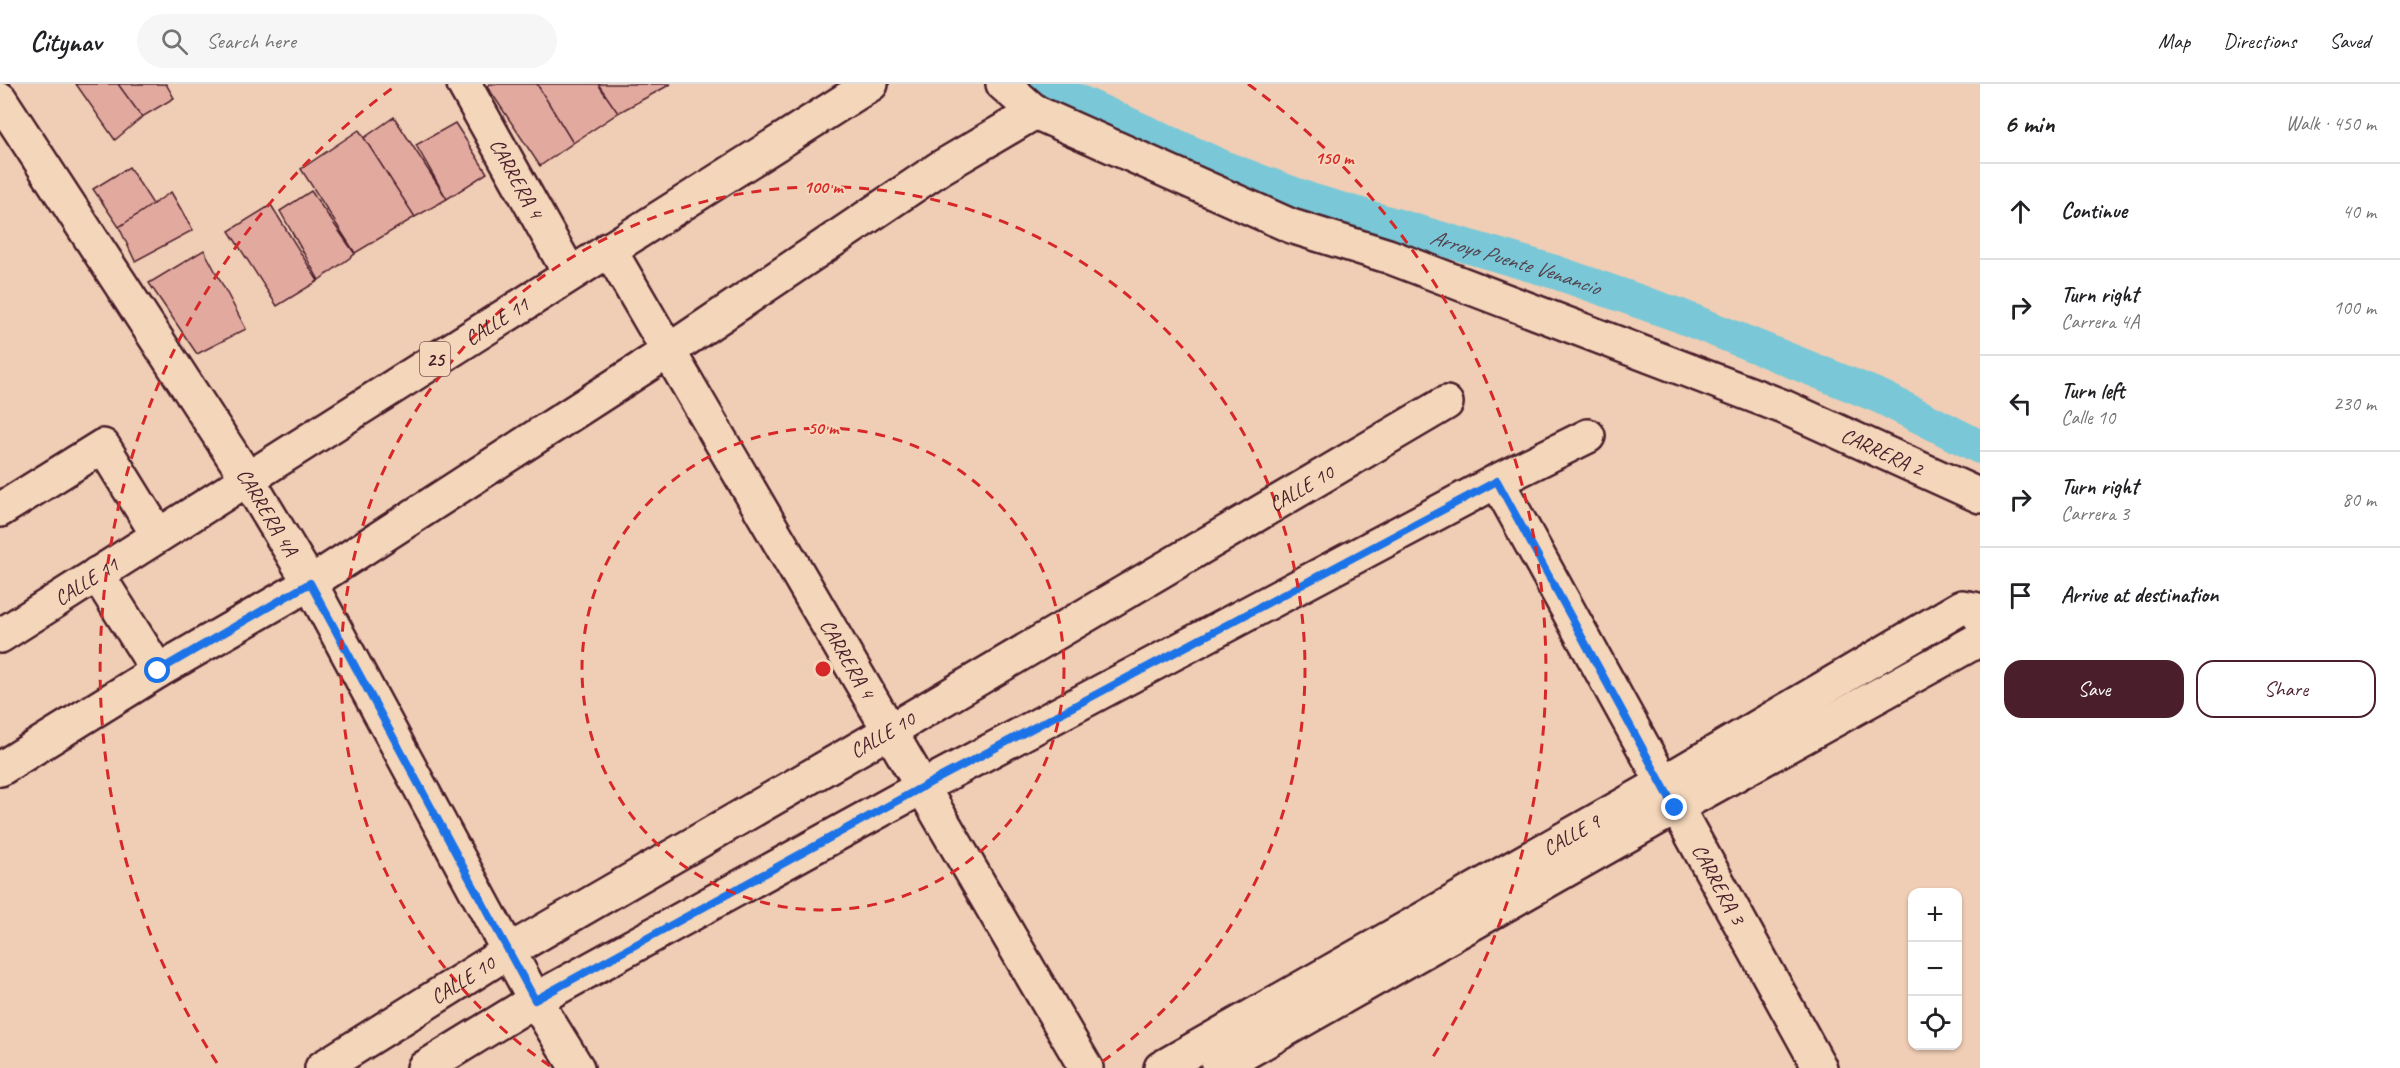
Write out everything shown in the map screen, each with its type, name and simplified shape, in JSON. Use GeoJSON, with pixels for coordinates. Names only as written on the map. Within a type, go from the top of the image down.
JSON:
{"type":"FeatureCollection","features":[{"type":"Feature","properties":{"kind":"street","name":"CARRERA 4"},"geometry":{"type":"LineString","coordinates":[[464,84],[570,274]]}},
{"type":"Feature","properties":{"kind":"street","name":"CALLE 11"},"geometry":{"type":"LineString","coordinates":[[0,636],[871,84]]}},
{"type":"Feature","properties":{"kind":"street","name":"CARRERA 2"},"geometry":{"type":"LineString","coordinates":[[1004,84],[1035,112],[1291,226],[1388,256],[1784,407],[1980,496]]}},
{"type":"Feature","properties":{"kind":"street","name":"CARRERA 4A"},"geometry":{"type":"LineString","coordinates":[[0,99],[247,478],[310,583],[535,1000],[577,1068]]}},
{"type":"Feature","properties":{"kind":"street"},"geometry":{"type":"LineString","coordinates":[[0,769],[158,671],[310,583],[667,352],[940,168],[1035,112]]}},
{"type":"Feature","properties":{"kind":"street","name":"CARRERA 4"},"geometry":{"type":"LineString","coordinates":[[609,249],[667,352],[924,786],[1086,1068]]}},
{"type":"Feature","properties":{"kind":"street","name":"CALLE 10"},"geometry":{"type":"LineString","coordinates":[[322,1068],[509,951],[891,730],[1446,403]]}},
{"type":"Feature","properties":{"kind":"street"},"geometry":{"type":"LineString","coordinates":[[424,1068],[535,1000],[924,786],[1497,481],[1588,436]]}},
{"type":"Feature","properties":{"kind":"street"},"geometry":{"type":"LineString","coordinates":[[0,510],[103,446],[158,535]]}},
{"type":"Feature","properties":{"kind":"street","name":"CARRERA 3"},"geometry":{"type":"LineString","coordinates":[[1497,481],[1668,796],[1820,1068]]}},
{"type":"Feature","properties":{"kind":"street"},"geometry":{"type":"LineString","coordinates":[[97,574],[158,671]]}},
{"type":"Feature","properties":{"kind":"street","name":"CALLE 9"},"geometry":{"type":"LineString","coordinates":[[1218,1068],[1668,796],[1962,607],[1974,609],[1980,617]]}},
{"type":"Feature","properties":{"kind":"street","name":"CALLE 9"},"geometry":{"type":"LineString","coordinates":[[1161,1068],[1668,796],[1980,639]]}},
{"type":"Feature","properties":{"kind":"building"},"geometry":{"type":"Polygon","coordinates":[[[76,84],[118,84],[142,117],[115,140],[76,84]]]}},
{"type":"Feature","properties":{"kind":"building"},"geometry":{"type":"Polygon","coordinates":[[[118,84],[166,84],[174,98],[142,117],[118,84]]]}},
{"type":"Feature","properties":{"kind":"building"},"geometry":{"type":"Polygon","coordinates":[[[490,84],[537,84],[573,143],[540,166],[487,86],[490,84]]]}},
{"type":"Feature","properties":{"kind":"building"},"geometry":{"type":"Polygon","coordinates":[[[537,84],[598,84],[618,113],[573,143],[537,84]]]}},
{"type":"Feature","properties":{"kind":"building"},"geometry":{"type":"Polygon","coordinates":[[[598,84],[671,84],[618,113],[598,84]]]}},
{"type":"Feature","properties":{"kind":"building"},"geometry":{"type":"Polygon","coordinates":[[[394,117],[447,199],[415,217],[364,138],[394,117]]]}},
{"type":"Feature","properties":{"kind":"building"},"geometry":{"type":"Polygon","coordinates":[[[455,123],[487,173],[447,199],[416,145],[455,123]]]}},
{"type":"Feature","properties":{"kind":"building"},"geometry":{"type":"Polygon","coordinates":[[[359,130],[415,217],[355,253],[301,169],[359,130]]]}},
{"type":"Feature","properties":{"kind":"building"},"geometry":{"type":"Polygon","coordinates":[[[129,167],[153,204],[119,227],[93,189],[129,167]]]}},
{"type":"Feature","properties":{"kind":"building"},"geometry":{"type":"Polygon","coordinates":[[[311,191],[355,254],[319,280],[280,211],[311,191]]]}},
{"type":"Feature","properties":{"kind":"building"},"geometry":{"type":"Polygon","coordinates":[[[171,192],[193,230],[135,261],[119,227],[171,192]]]}},
{"type":"Feature","properties":{"kind":"building"},"geometry":{"type":"Polygon","coordinates":[[[271,205],[318,281],[277,306],[229,231],[271,205]]]}},
{"type":"Feature","properties":{"kind":"building"},"geometry":{"type":"Polygon","coordinates":[[[204,250],[246,329],[197,354],[149,283],[204,250]]]}},
{"type":"Feature","properties":{"kind":"waterway","name":"Arroyo Puente Venancio"},"geometry":{"type":"LineString","coordinates":[[1047,84],[1062,94],[1225,168],[1310,200],[1555,272],[1678,315],[1881,397],[1980,447]]}},
{"type":"Feature","properties":{"kind":"route"},"geometry":{"type":"LineString","coordinates":[[158,671],[310,583],[535,1000],[924,786],[1497,481],[1675,808]]}}]}
